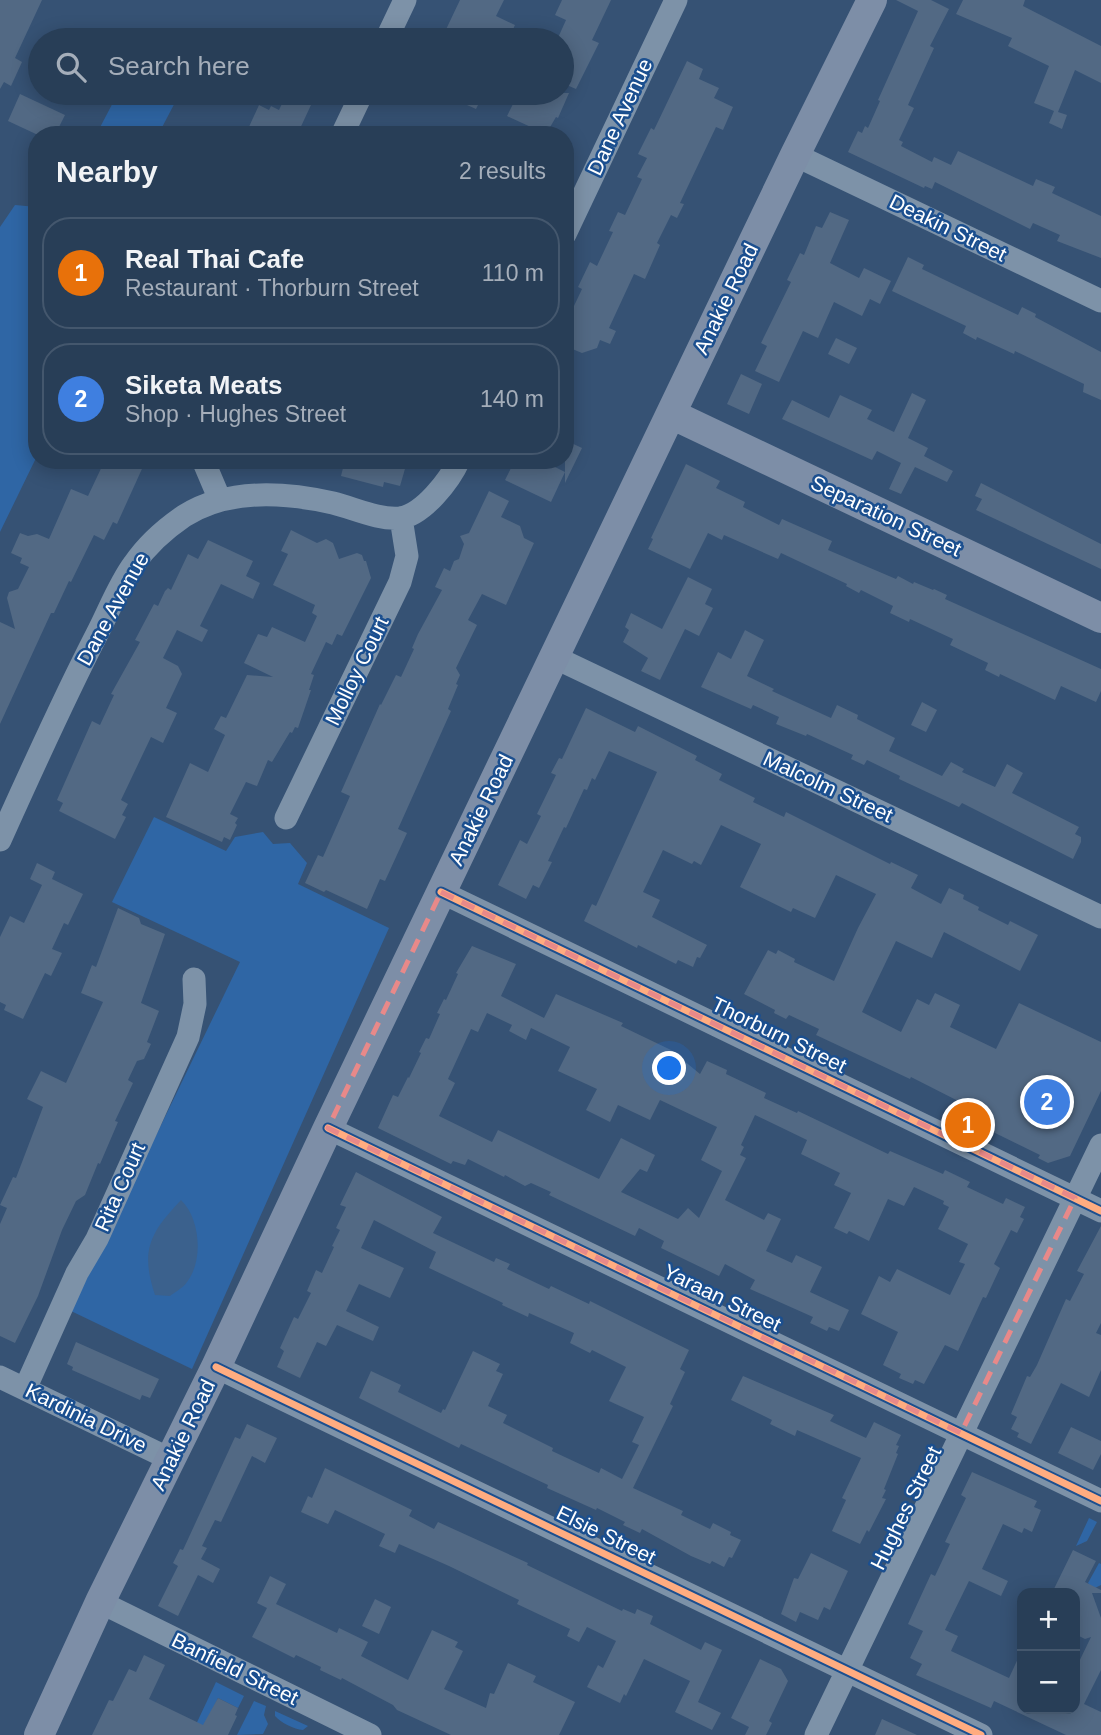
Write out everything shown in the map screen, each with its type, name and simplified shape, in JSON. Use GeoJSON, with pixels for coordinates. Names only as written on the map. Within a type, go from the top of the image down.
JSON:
{"type":"FeatureCollection","features":[{"type":"Feature","properties":{"kind":"main road","name":"Anakie Road"},"geometry":{"type":"LineString","coordinates":[[38,1735],[795,155],[872,0]]}},
{"type":"Feature","properties":{"kind":"main road","name":"Separation Street"},"geometry":{"type":"LineString","coordinates":[[671,414],[1101,618]]}},
{"type":"Feature","properties":{"kind":"street"},"geometry":{"type":"LineString","coordinates":[[392,28],[405,0]]}},
{"type":"Feature","properties":{"kind":"street","name":"Dane Avenue"},"geometry":{"type":"LineString","coordinates":[[574,215],[676,0]]}},
{"type":"Feature","properties":{"kind":"street"},"geometry":{"type":"LineString","coordinates":[[346,126],[356,105]]}},
{"type":"Feature","properties":{"kind":"street","name":"Deakin Street"},"geometry":{"type":"LineString","coordinates":[[795,155],[1101,301]]}},
{"type":"Feature","properties":{"kind":"street"},"geometry":{"type":"LineString","coordinates":[[207,469],[220,500]]}},
{"type":"Feature","properties":{"kind":"street"},"geometry":{"type":"LineString","coordinates":[[401,518],[421,507],[440,491],[453,469]]}},
{"type":"Feature","properties":{"kind":"street","name":"Dane Avenue"},"geometry":{"type":"LineString","coordinates":[[0,840],[52,724],[133,565],[152,542],[201,506],[251,495],[284,496],[331,503],[373,515],[401,518]]}},
{"type":"Feature","properties":{"kind":"street","name":"Molloy Court"},"geometry":{"type":"LineString","coordinates":[[286,818],[400,582],[407,556],[401,518]]}},
{"type":"Feature","properties":{"kind":"street","name":"Malcolm Street"},"geometry":{"type":"LineString","coordinates":[[554,657],[1101,917]]}},
{"type":"Feature","properties":{"kind":"street","name":"Thorburn Street"},"geometry":{"type":"LineString","coordinates":[[441,892],[1101,1211]]}},
{"type":"Feature","properties":{"kind":"street","name":"Rita Court"},"geometry":{"type":"LineString","coordinates":[[26,1389],[77,1273],[97,1239],[188,1037],[195,1004],[194,979]]}},
{"type":"Feature","properties":{"kind":"street","name":"Yaraan Street"},"geometry":{"type":"LineString","coordinates":[[328,1128],[1101,1501]]}},
{"type":"Feature","properties":{"kind":"street","name":"Hughes Street"},"geometry":{"type":"LineString","coordinates":[[816,1735],[1101,1145]]}},
{"type":"Feature","properties":{"kind":"street","name":"Elsie Street"},"geometry":{"type":"LineString","coordinates":[[216,1367],[981,1735]]}},
{"type":"Feature","properties":{"kind":"street","name":"Kardinia Drive"},"geometry":{"type":"LineString","coordinates":[[0,1377],[172,1460]]}},
{"type":"Feature","properties":{"kind":"street","name":"Banfield Street"},"geometry":{"type":"LineString","coordinates":[[100,1602],[359,1733]]}},
{"type":"Feature","properties":{"kind":"highlighted area"},"geometry":{"type":"Polygon","coordinates":[[[441,892],[1075,1198],[961,1433],[328,1128],[441,892]]]}},
{"type":"Feature","properties":{"kind":"shaded area"},"geometry":{"type":"Polygon","coordinates":[[[112,105],[174,105],[163,126],[101,126],[112,105]]]}},
{"type":"Feature","properties":{"kind":"shaded area"},"geometry":{"type":"Polygon","coordinates":[[[15,205],[28,206],[28,469],[31,469],[0,532],[0,227],[15,205]]]}},
{"type":"Feature","properties":{"kind":"shaded area"},"geometry":{"type":"Polygon","coordinates":[[[154,817],[226,851],[235,837],[263,832],[273,844],[290,843],[307,863],[298,884],[389,928],[192,1369],[71,1311],[240,962],[112,902],[154,817]]]}},
{"type":"Feature","properties":{"kind":"shaded area"},"geometry":{"type":"Polygon","coordinates":[[[181,1200],[196,1228],[196,1262],[187,1282],[181,1288],[170,1296],[155,1295],[148,1266],[151,1243],[162,1222],[181,1200]]]}},
{"type":"Feature","properties":{"kind":"shaded area"},"geometry":{"type":"Polygon","coordinates":[[[1089,1518],[1097,1522],[1087,1541],[1076,1546],[1089,1518]]]}},
{"type":"Feature","properties":{"kind":"shaded area"},"geometry":{"type":"Polygon","coordinates":[[[1099,1563],[1101,1585],[1093,1589],[1088,1583],[1099,1563]]]}},
{"type":"Feature","properties":{"kind":"shaded area"},"geometry":{"type":"Polygon","coordinates":[[[216,1682],[244,1696],[238,1708],[218,1698],[200,1735],[191,1735],[216,1682]]]}},
{"type":"Feature","properties":{"kind":"shaded area"},"geometry":{"type":"Polygon","coordinates":[[[254,1701],[266,1706],[264,1715],[268,1724],[263,1734],[237,1735],[254,1701]]]}},
{"type":"Feature","properties":{"kind":"shaded area"},"geometry":{"type":"Polygon","coordinates":[[[275,1711],[308,1726],[303,1730],[288,1725],[275,1716],[275,1711]]]}},
{"type":"Feature","properties":{"kind":"building"},"geometry":{"type":"Polygon","coordinates":[[[0,0],[42,0],[15,58],[22,62],[11,86],[4,82],[0,89],[0,0]]]}},
{"type":"Feature","properties":{"kind":"building"},"geometry":{"type":"Polygon","coordinates":[[[460,0],[504,0],[496,16],[515,25],[514,28],[447,28],[460,0]]]}},
{"type":"Feature","properties":{"kind":"building"},"geometry":{"type":"Polygon","coordinates":[[[562,0],[611,0],[592,40],[599,43],[576,89],[574,28],[562,28],[566,20],[555,15],[562,0]]]}},
{"type":"Feature","properties":{"kind":"building"},"geometry":{"type":"Polygon","coordinates":[[[896,0],[931,0],[949,9],[930,46],[934,48],[908,105],[914,108],[899,140],[903,142],[901,146],[932,162],[934,157],[951,165],[958,151],[1033,186],[1036,179],[1055,187],[1052,193],[1101,216],[1101,258],[1057,241],[1060,235],[1033,223],[1030,229],[935,182],[932,189],[925,186],[924,188],[848,152],[858,131],[862,133],[865,126],[868,128],[918,11],[896,0]]]}},
{"type":"Feature","properties":{"kind":"building"},"geometry":{"type":"Polygon","coordinates":[[[963,0],[1025,0],[1023,6],[1101,46],[1101,83],[1075,70],[1058,112],[1067,115],[1062,129],[1049,123],[1054,111],[1034,103],[1049,66],[1008,46],[1012,38],[956,14],[963,0]]]}},
{"type":"Feature","properties":{"kind":"building"},"geometry":{"type":"Polygon","coordinates":[[[687,61],[703,69],[699,79],[719,88],[714,98],[733,107],[723,130],[716,127],[680,203],[684,204],[677,218],[671,215],[657,243],[660,245],[645,279],[634,274],[609,328],[616,331],[610,344],[600,340],[597,348],[582,353],[574,350],[574,306],[582,289],[578,287],[590,262],[597,266],[613,232],[609,231],[618,212],[625,215],[642,179],[637,177],[647,158],[638,154],[651,128],[654,130],[687,61]]]}},
{"type":"Feature","properties":{"kind":"building"},"geometry":{"type":"Polygon","coordinates":[[[20,94],[28,98],[28,105],[44,105],[65,115],[60,126],[28,126],[28,130],[8,121],[20,94]]]}},
{"type":"Feature","properties":{"kind":"building"},"geometry":{"type":"Polygon","coordinates":[[[259,105],[269,110],[271,106],[279,110],[281,105],[311,105],[301,126],[249,126],[259,105]]]}},
{"type":"Feature","properties":{"kind":"building"},"geometry":{"type":"Polygon","coordinates":[[[512,105],[564,105],[551,126],[529,126],[507,116],[512,105]]]}},
{"type":"Feature","properties":{"kind":"building"},"geometry":{"type":"Polygon","coordinates":[[[830,212],[849,220],[830,263],[859,278],[864,268],[891,281],[880,304],[870,299],[862,316],[834,302],[818,338],[803,331],[779,382],[755,371],[767,346],[761,343],[791,282],[787,280],[800,253],[804,255],[816,226],[822,228],[830,212]]]}},
{"type":"Feature","properties":{"kind":"building"},"geometry":{"type":"Polygon","coordinates":[[[908,257],[924,265],[922,269],[1018,315],[1022,307],[1036,314],[1035,317],[1101,352],[1101,400],[1083,392],[1084,384],[1015,351],[1014,354],[977,337],[976,340],[963,333],[966,326],[892,291],[908,257]]]}},
{"type":"Feature","properties":{"kind":"building"},"geometry":{"type":"Polygon","coordinates":[[[836,338],[857,348],[849,364],[828,354],[836,338]]]}},
{"type":"Feature","properties":{"kind":"building"},"geometry":{"type":"Polygon","coordinates":[[[741,374],[762,384],[749,414],[727,404],[741,374]]]}},
{"type":"Feature","properties":{"kind":"building"},"geometry":{"type":"Polygon","coordinates":[[[912,393],[926,400],[908,438],[928,448],[924,456],[953,471],[947,482],[915,467],[901,494],[889,489],[901,463],[877,451],[872,460],[782,419],[792,400],[829,418],[840,395],[872,410],[867,419],[894,432],[912,393]]]}},
{"type":"Feature","properties":{"kind":"building"},"geometry":{"type":"Polygon","coordinates":[[[574,444],[582,448],[574,464],[574,444]]]}},
{"type":"Feature","properties":{"kind":"building"},"geometry":{"type":"Polygon","coordinates":[[[686,464],[720,481],[716,488],[745,502],[743,507],[779,525],[782,519],[832,541],[828,550],[896,579],[898,576],[913,584],[914,582],[934,589],[947,595],[945,599],[1101,669],[1101,691],[1096,702],[1061,686],[1055,700],[1000,674],[999,677],[985,670],[988,663],[950,645],[953,639],[890,613],[893,606],[861,590],[859,593],[846,586],[847,584],[781,553],[778,559],[724,535],[722,540],[708,533],[690,569],[648,549],[686,464]]]}},
{"type":"Feature","properties":{"kind":"building"},"geometry":{"type":"Polygon","coordinates":[[[101,469],[142,469],[117,524],[113,522],[104,540],[94,535],[54,613],[51,613],[0,724],[0,622],[15,629],[7,598],[9,592],[18,589],[29,567],[20,563],[22,558],[11,553],[20,533],[28,536],[37,534],[49,539],[71,489],[88,496],[101,469]]]}},
{"type":"Feature","properties":{"kind":"building"},"geometry":{"type":"Polygon","coordinates":[[[343,469],[405,469],[400,486],[384,482],[383,487],[341,476],[343,469]]]}},
{"type":"Feature","properties":{"kind":"building"},"geometry":{"type":"Polygon","coordinates":[[[510,469],[559,469],[565,472],[551,502],[505,480],[510,469]]]}},
{"type":"Feature","properties":{"kind":"building"},"geometry":{"type":"Polygon","coordinates":[[[565,469],[572,469],[565,483],[565,469]]]}},
{"type":"Feature","properties":{"kind":"building"},"geometry":{"type":"Polygon","coordinates":[[[981,483],[1101,544],[1101,569],[976,510],[982,499],[975,496],[981,483]]]}},
{"type":"Feature","properties":{"kind":"building"},"geometry":{"type":"Polygon","coordinates":[[[489,491],[509,501],[501,517],[520,526],[524,538],[534,543],[506,605],[482,594],[468,620],[477,625],[456,668],[460,675],[448,709],[451,711],[398,829],[407,833],[385,881],[380,879],[367,909],[305,883],[318,855],[323,857],[350,796],[341,792],[380,704],[396,675],[401,677],[418,634],[442,590],[435,587],[444,568],[450,571],[454,561],[459,559],[464,544],[460,536],[469,533],[489,491]]]}},
{"type":"Feature","properties":{"kind":"building"},"geometry":{"type":"Polygon","coordinates":[[[291,530],[317,543],[326,539],[333,543],[339,559],[357,553],[362,555],[371,578],[342,636],[337,634],[332,645],[326,642],[311,674],[314,675],[311,690],[298,728],[295,727],[292,733],[290,732],[272,762],[268,760],[257,786],[246,782],[230,814],[238,818],[235,823],[237,825],[230,840],[224,837],[222,842],[166,817],[190,763],[208,772],[225,735],[214,729],[221,716],[226,718],[247,675],[273,677],[244,663],[258,634],[267,637],[272,627],[305,642],[317,616],[312,613],[315,605],[273,585],[288,554],[281,551],[291,530]]]}},
{"type":"Feature","properties":{"kind":"building"},"geometry":{"type":"Polygon","coordinates":[[[208,540],[253,561],[246,576],[260,583],[253,599],[221,584],[200,626],[208,630],[202,642],[177,630],[163,658],[178,666],[182,674],[166,708],[177,713],[163,743],[151,737],[121,800],[128,804],[122,815],[126,817],[115,839],[59,811],[63,803],[57,800],[92,721],[100,725],[114,695],[111,694],[140,642],[135,640],[154,604],[158,606],[165,591],[168,588],[171,590],[188,554],[198,559],[208,540]]]}},
{"type":"Feature","properties":{"kind":"building"},"geometry":{"type":"Polygon","coordinates":[[[688,577],[712,589],[705,604],[713,608],[699,636],[685,629],[660,680],[641,671],[648,658],[623,642],[629,630],[625,627],[631,613],[662,629],[688,577]]]}},
{"type":"Feature","properties":{"kind":"building"},"geometry":{"type":"Polygon","coordinates":[[[745,630],[764,640],[747,676],[774,689],[772,691],[831,718],[837,705],[858,715],[857,719],[895,738],[889,751],[942,776],[951,762],[964,769],[962,772],[995,787],[1007,764],[1023,773],[1012,793],[1079,827],[1075,834],[1081,837],[1081,842],[1073,859],[962,803],[959,807],[899,779],[900,776],[867,760],[864,765],[851,759],[853,755],[807,734],[806,736],[776,724],[779,717],[753,705],[751,709],[701,687],[718,652],[731,659],[745,630]]]}},
{"type":"Feature","properties":{"kind":"building"},"geometry":{"type":"Polygon","coordinates":[[[922,702],[937,710],[926,732],[911,725],[922,702]]]}},
{"type":"Feature","properties":{"kind":"building"},"geometry":{"type":"Polygon","coordinates":[[[586,708],[635,732],[638,726],[697,756],[695,760],[722,774],[719,780],[755,798],[753,802],[784,817],[786,812],[890,864],[891,862],[918,875],[911,888],[941,904],[949,888],[964,895],[963,899],[979,907],[978,910],[1008,925],[1010,921],[1038,935],[1020,971],[944,932],[932,958],[896,941],[862,1012],[901,1032],[917,999],[929,1005],[935,993],[960,1005],[950,1027],[996,1049],[1019,1003],[1101,1042],[1101,1091],[1070,1156],[1048,1163],[1038,1158],[1040,1155],[993,1132],[991,1136],[968,1125],[961,1121],[968,1106],[911,1077],[910,1079],[816,1035],[819,1029],[789,1015],[786,1019],[774,1013],[775,1010],[744,994],[768,950],[776,954],[778,950],[795,959],[794,962],[834,981],[876,894],[836,875],[815,918],[793,908],[791,912],[740,887],[761,844],[721,825],[701,865],[694,861],[692,864],[663,850],[643,892],[660,900],[652,917],[707,945],[693,967],[678,960],[676,964],[638,945],[637,948],[584,921],[592,904],[596,906],[657,772],[609,751],[595,780],[592,778],[587,790],[584,789],[566,828],[564,827],[548,861],[552,862],[539,888],[533,885],[526,899],[498,885],[520,840],[527,844],[541,816],[537,814],[556,775],[551,773],[559,758],[562,759],[586,708]]]}},
{"type":"Feature","properties":{"kind":"building"},"geometry":{"type":"Polygon","coordinates":[[[37,863],[55,872],[52,879],[83,894],[68,925],[64,923],[52,949],[62,953],[51,976],[45,973],[23,1019],[4,1010],[6,1005],[0,1002],[0,937],[10,916],[24,923],[42,885],[30,879],[37,863]]]}},
{"type":"Feature","properties":{"kind":"building"},"geometry":{"type":"Polygon","coordinates":[[[118,908],[139,918],[141,924],[165,934],[141,1003],[159,1011],[147,1042],[151,1044],[144,1059],[137,1061],[128,1080],[133,1083],[115,1121],[118,1122],[100,1164],[98,1163],[85,1195],[76,1201],[62,1230],[38,1296],[15,1343],[0,1336],[0,1224],[7,1208],[0,1205],[13,1177],[16,1178],[43,1107],[27,1099],[41,1071],[66,1083],[103,1002],[81,993],[92,965],[96,967],[118,908]]]}},
{"type":"Feature","properties":{"kind":"building"},"geometry":{"type":"Polygon","coordinates":[[[472,946],[516,964],[501,996],[544,1018],[556,994],[623,1023],[621,1026],[671,1050],[700,1074],[707,1061],[727,1070],[726,1074],[766,1093],[764,1098],[797,1113],[798,1111],[888,1154],[890,1151],[943,1174],[945,1170],[970,1182],[967,1187],[1003,1204],[1006,1198],[1025,1207],[1020,1217],[1024,1219],[1017,1233],[1011,1230],[994,1264],[1000,1268],[958,1351],[945,1345],[924,1384],[915,1380],[913,1384],[899,1378],[901,1374],[883,1365],[898,1332],[861,1314],[879,1276],[890,1282],[897,1269],[950,1295],[965,1264],[959,1262],[968,1244],[938,1229],[949,1207],[943,1204],[944,1201],[914,1187],[904,1206],[888,1199],[869,1241],[849,1231],[847,1234],[834,1228],[851,1193],[834,1185],[840,1173],[801,1154],[807,1140],[755,1115],[741,1145],[744,1147],[740,1155],[746,1158],[725,1200],[764,1220],[768,1213],[781,1219],[766,1251],[792,1263],[796,1255],[822,1267],[810,1292],[849,1310],[839,1331],[829,1327],[827,1331],[810,1323],[813,1317],[750,1289],[755,1280],[725,1264],[719,1276],[661,1248],[664,1241],[639,1228],[635,1236],[549,1195],[551,1192],[531,1183],[525,1186],[468,1159],[465,1165],[453,1161],[451,1164],[378,1128],[393,1095],[398,1097],[426,1038],[429,1039],[440,1014],[437,1013],[444,999],[446,1000],[458,974],[456,973],[472,946]],[[487,1013],[478,1032],[471,1029],[448,1079],[455,1083],[439,1116],[492,1142],[498,1130],[599,1179],[621,1138],[655,1155],[647,1172],[640,1169],[621,1192],[678,1219],[688,1208],[699,1218],[722,1171],[701,1160],[717,1127],[660,1100],[650,1120],[618,1105],[610,1122],[586,1110],[597,1089],[558,1071],[570,1047],[531,1028],[526,1040],[509,1031],[512,1025],[487,1013]]]}},
{"type":"Feature","properties":{"kind":"building"},"geometry":{"type":"Polygon","coordinates":[[[356,1172],[442,1217],[433,1233],[494,1262],[496,1258],[510,1264],[507,1269],[549,1289],[551,1286],[589,1304],[590,1301],[689,1350],[680,1369],[685,1372],[670,1404],[673,1406],[633,1488],[683,1511],[681,1515],[710,1529],[713,1523],[741,1540],[724,1567],[691,1556],[642,1529],[640,1533],[597,1508],[596,1510],[547,1488],[548,1485],[461,1444],[459,1448],[359,1398],[371,1371],[401,1385],[398,1392],[441,1413],[445,1410],[473,1351],[500,1364],[496,1371],[503,1374],[488,1406],[507,1415],[503,1423],[553,1448],[552,1451],[599,1473],[601,1468],[622,1479],[639,1445],[632,1442],[644,1417],[609,1401],[626,1367],[592,1350],[590,1353],[570,1343],[574,1333],[529,1313],[528,1317],[429,1268],[436,1252],[374,1220],[361,1248],[404,1268],[390,1298],[359,1284],[346,1311],[379,1327],[373,1341],[337,1325],[326,1346],[317,1342],[300,1378],[277,1367],[284,1351],[280,1348],[294,1317],[298,1319],[311,1293],[307,1291],[316,1270],[322,1273],[334,1247],[332,1246],[340,1230],[336,1228],[346,1207],[340,1205],[356,1172]]]}},
{"type":"Feature","properties":{"kind":"building"},"geometry":{"type":"Polygon","coordinates":[[[1101,1226],[1101,1323],[1096,1333],[1101,1335],[1101,1370],[1089,1397],[1061,1383],[1031,1444],[1017,1437],[1019,1433],[1011,1429],[1017,1417],[1011,1414],[1027,1376],[1030,1377],[1037,1365],[1066,1299],[1070,1301],[1084,1274],[1077,1271],[1101,1226]]]}},
{"type":"Feature","properties":{"kind":"building"},"geometry":{"type":"Polygon","coordinates":[[[76,1342],[159,1379],[150,1398],[142,1395],[140,1400],[72,1370],[73,1367],[67,1364],[76,1342]]]}},
{"type":"Feature","properties":{"kind":"building"},"geometry":{"type":"Polygon","coordinates":[[[743,1376],[834,1415],[830,1421],[866,1438],[874,1422],[901,1435],[896,1445],[899,1446],[896,1453],[898,1454],[884,1489],[886,1490],[882,1498],[886,1499],[860,1544],[832,1531],[846,1500],[842,1498],[861,1458],[797,1430],[795,1436],[770,1424],[772,1420],[731,1400],[743,1376]]]}},
{"type":"Feature","properties":{"kind":"building"},"geometry":{"type":"Polygon","coordinates":[[[247,1424],[277,1438],[265,1463],[252,1456],[221,1522],[215,1520],[202,1546],[207,1548],[201,1559],[220,1569],[213,1583],[198,1575],[178,1616],[158,1606],[178,1566],[173,1563],[180,1549],[183,1550],[235,1437],[240,1439],[247,1424]]]}},
{"type":"Feature","properties":{"kind":"building"},"geometry":{"type":"Polygon","coordinates":[[[1071,1427],[1101,1441],[1101,1454],[1093,1470],[1058,1453],[1071,1427]]]}},
{"type":"Feature","properties":{"kind":"building"},"geometry":{"type":"Polygon","coordinates":[[[325,1468],[412,1510],[409,1516],[434,1529],[438,1522],[528,1563],[527,1565],[622,1611],[623,1609],[635,1614],[637,1609],[653,1616],[650,1624],[701,1650],[705,1642],[722,1650],[698,1702],[721,1713],[712,1730],[675,1712],[690,1681],[644,1659],[620,1703],[587,1687],[598,1665],[603,1668],[616,1641],[587,1627],[579,1642],[567,1636],[570,1629],[517,1604],[519,1600],[449,1566],[399,1544],[395,1553],[379,1546],[385,1534],[335,1510],[328,1524],[301,1512],[308,1496],[312,1498],[325,1468]]]}},
{"type":"Feature","properties":{"kind":"building"},"geometry":{"type":"Polygon","coordinates":[[[972,1472],[1037,1501],[1034,1507],[1041,1510],[1032,1532],[1024,1528],[1022,1533],[1003,1524],[982,1569],[1008,1581],[1001,1596],[969,1581],[945,1630],[958,1636],[951,1651],[1009,1678],[1017,1661],[1017,1712],[994,1701],[991,1708],[916,1675],[922,1664],[910,1658],[923,1631],[908,1624],[931,1574],[935,1576],[950,1544],[945,1542],[966,1498],[961,1495],[972,1472]]]}},
{"type":"Feature","properties":{"kind":"building"},"geometry":{"type":"Polygon","coordinates":[[[1073,1550],[1096,1561],[1085,1582],[1101,1590],[1101,1593],[1092,1593],[1101,1618],[1101,1670],[1084,1704],[1101,1712],[1101,1735],[1066,1735],[1022,1714],[1080,1714],[1080,1660],[1091,1637],[1085,1639],[1080,1636],[1080,1588],[1054,1588],[1073,1550]]]}},
{"type":"Feature","properties":{"kind":"building"},"geometry":{"type":"Polygon","coordinates":[[[811,1553],[848,1571],[830,1610],[824,1607],[818,1620],[800,1612],[796,1622],[781,1614],[794,1578],[798,1579],[811,1553]]]}},
{"type":"Feature","properties":{"kind":"building"},"geometry":{"type":"Polygon","coordinates":[[[270,1576],[286,1584],[276,1604],[337,1633],[339,1628],[368,1642],[361,1656],[408,1680],[432,1630],[458,1642],[455,1647],[463,1651],[444,1689],[486,1708],[490,1693],[494,1694],[508,1663],[536,1676],[533,1682],[575,1702],[559,1735],[451,1735],[397,1710],[393,1705],[342,1678],[341,1680],[320,1670],[321,1667],[296,1655],[294,1658],[252,1637],[267,1608],[257,1603],[270,1576]]]}},
{"type":"Feature","properties":{"kind":"building"},"geometry":{"type":"Polygon","coordinates":[[[375,1599],[391,1607],[379,1634],[362,1626],[375,1599]]]}},
{"type":"Feature","properties":{"kind":"building"},"geometry":{"type":"Polygon","coordinates":[[[144,1655],[165,1665],[149,1699],[203,1725],[218,1698],[238,1708],[228,1735],[92,1735],[109,1700],[113,1701],[129,1669],[136,1672],[144,1655]]]}},
{"type":"Feature","properties":{"kind":"building"},"geometry":{"type":"Polygon","coordinates":[[[760,1659],[781,1669],[788,1681],[769,1721],[772,1723],[766,1735],[745,1735],[749,1727],[731,1718],[760,1659]]]}},
{"type":"Feature","properties":{"kind":"building"},"geometry":{"type":"Polygon","coordinates":[[[882,1719],[917,1735],[875,1735],[882,1719]]]}},
{"type":"Feature","properties":{"kind":"cycle path"},"geometry":{"type":"LineString","coordinates":[[441,892],[1101,1211]]}},
{"type":"Feature","properties":{"kind":"cycle path"},"geometry":{"type":"LineString","coordinates":[[328,1128],[1101,1501]]}},
{"type":"Feature","properties":{"kind":"cycle path"},"geometry":{"type":"LineString","coordinates":[[216,1367],[981,1735]]}},
{"type":"Feature","properties":{"kind":"place","name":"Siketa Meats"},"geometry":{"type":"Point","coordinates":[1047,1102]}},
{"type":"Feature","properties":{"kind":"place","name":"Real Thai Cafe"},"geometry":{"type":"Point","coordinates":[968,1125]}}]}
